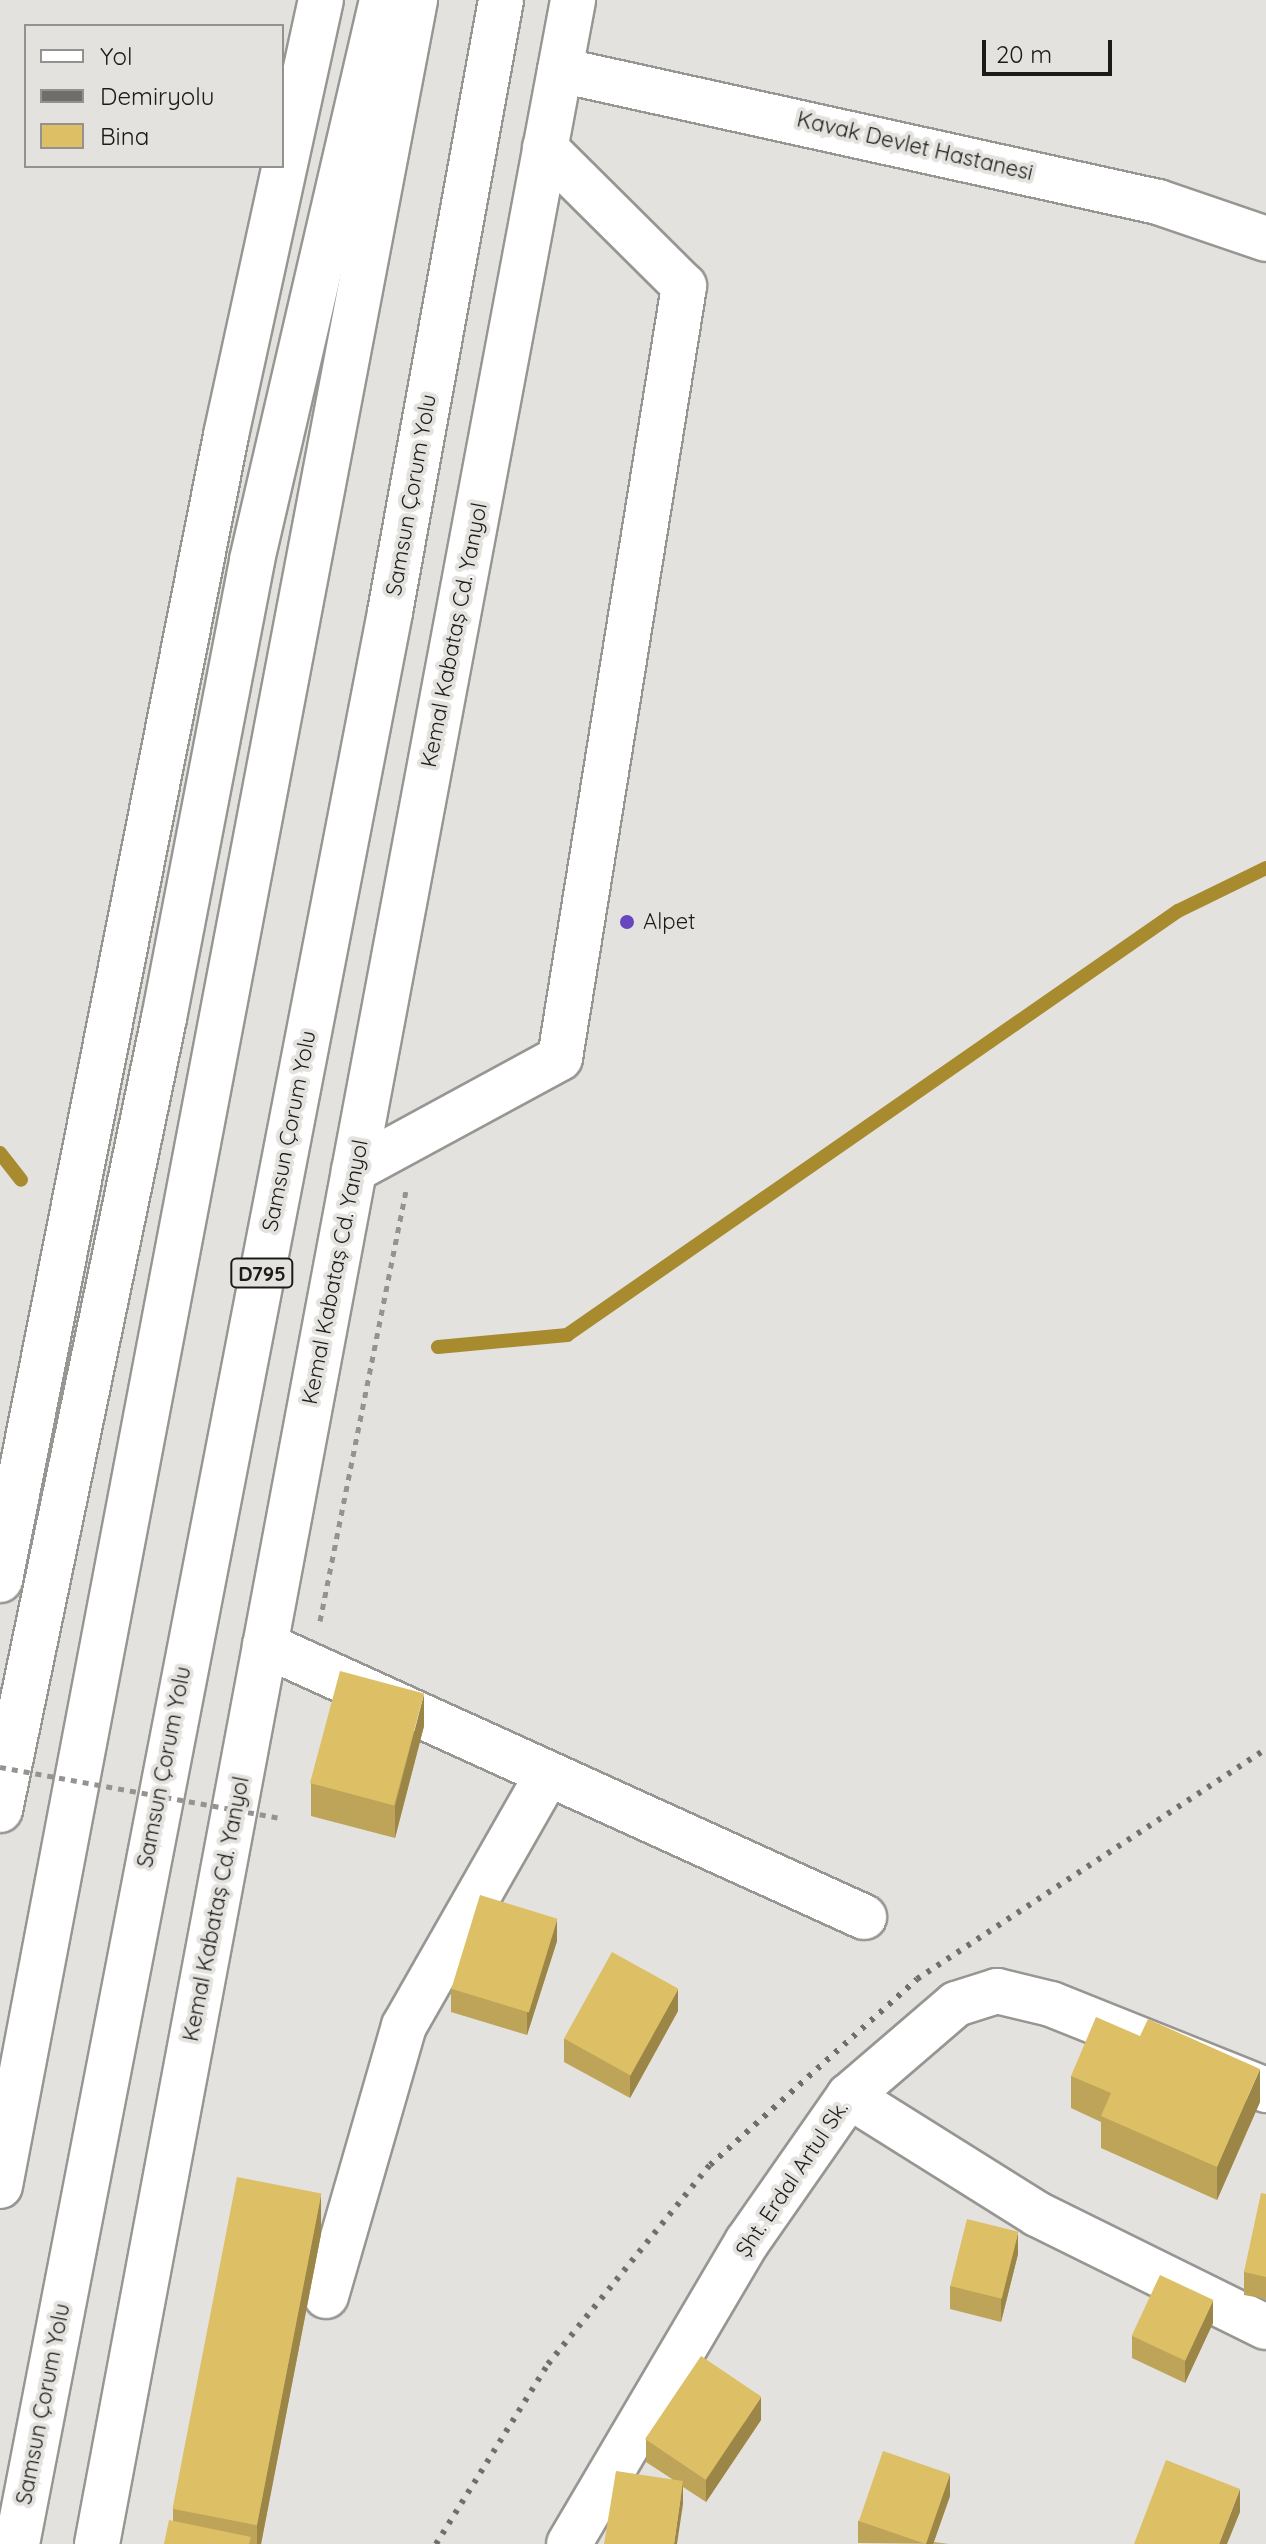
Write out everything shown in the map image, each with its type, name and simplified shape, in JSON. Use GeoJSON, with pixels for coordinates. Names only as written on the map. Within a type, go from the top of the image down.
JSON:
{"type":"FeatureCollection","features":[{"type":"Feature","properties":{"kind":"main road"},"geometry":{"type":"LineString","coordinates":[[1,1566],[226,435],[321,0]]}},
{"type":"Feature","properties":{"kind":"main road"},"geometry":{"type":"LineString","coordinates":[[0,1810],[164,1018],[252,560],[382,0]]}},
{"type":"Feature","properties":{"kind":"main road"},"geometry":{"type":"LineString","coordinates":[[0,2186],[415,0]]}},
{"type":"Feature","properties":{"kind":"main road","name":"Samsun Çorum Yolu"},"geometry":{"type":"LineString","coordinates":[[17,2544],[384,643],[501,0]]}},
{"type":"Feature","properties":{"kind":"main road","name":"Kemal Kabataş Cd. Yanyol"},"geometry":{"type":"LineString","coordinates":[[97,2544],[573,0]]}},
{"type":"Feature","properties":{"kind":"main road","name":"Kavak Devlet Hastanesi"},"geometry":{"type":"LineString","coordinates":[[560,70],[1158,202],[1266,239]]}},
{"type":"Feature","properties":{"kind":"main road"},"geometry":{"type":"LineString","coordinates":[[354,1170],[560,1058],[684,286],[545,148]]}},
{"type":"Feature","properties":{"kind":"main road"},"geometry":{"type":"LineString","coordinates":[[265,1645],[864,1917]]}},
{"type":"Feature","properties":{"kind":"main road"},"geometry":{"type":"LineString","coordinates":[[326,2296],[404,2026],[548,1774]]}},
{"type":"Feature","properties":{"kind":"main road","name":"Şht. Erdal Artul Sk."},"geometry":{"type":"LineString","coordinates":[[569,2544],[747,2242],[849,2096],[956,2004],[997,1991],[1051,2004],[1266,2090]]}},
{"type":"Feature","properties":{"kind":"main road"},"geometry":{"type":"LineString","coordinates":[[849,2096],[1037,2214],[1266,2327]]}},
{"type":"Feature","properties":{"kind":"path"},"geometry":{"type":"LineString","coordinates":[[311,1666],[417,1135]]}},
{"type":"Feature","properties":{"kind":"path"},"geometry":{"type":"LineString","coordinates":[[0,1767],[280,1818]]}},
{"type":"Feature","properties":{"kind":"building"},"geometry":{"type":"Polygon","coordinates":[[[340,1671],[424,1694],[394,1806],[310,1783],[340,1671]]]}},
{"type":"Feature","properties":{"kind":"building"},"geometry":{"type":"Polygon","coordinates":[[[480,1895],[557,1919],[529,2012],[451,1989],[480,1895]]]}},
{"type":"Feature","properties":{"kind":"building"},"geometry":{"type":"Polygon","coordinates":[[[612,1952],[678,1989],[630,2075],[564,2039],[612,1952]]]}},
{"type":"Feature","properties":{"kind":"building"},"geometry":{"type":"Polygon","coordinates":[[[1096,2017],[1140,2036],[1148,2019],[1260,2069],[1217,2167],[1101,2116],[1111,2093],[1071,2076],[1096,2017]]]}},
{"type":"Feature","properties":{"kind":"building"},"geometry":{"type":"Polygon","coordinates":[[[237,2177],[321,2193],[257,2525],[173,2509],[237,2177]]]}},
{"type":"Feature","properties":{"kind":"building"},"geometry":{"type":"Polygon","coordinates":[[[1261,2193],[1266,2194],[1266,2277],[1244,2272],[1261,2193]]]}},
{"type":"Feature","properties":{"kind":"building"},"geometry":{"type":"Polygon","coordinates":[[[967,2219],[1018,2232],[1002,2299],[950,2286],[967,2219]]]}},
{"type":"Feature","properties":{"kind":"building"},"geometry":{"type":"Polygon","coordinates":[[[1160,2275],[1213,2300],[1185,2361],[1132,2336],[1160,2275]]]}},
{"type":"Feature","properties":{"kind":"building"},"geometry":{"type":"Polygon","coordinates":[[[701,2356],[762,2397],[706,2480],[645,2439],[701,2356]]]}},
{"type":"Feature","properties":{"kind":"building"},"geometry":{"type":"Polygon","coordinates":[[[883,2451],[950,2474],[926,2544],[859,2521],[883,2451]]]}},
{"type":"Feature","properties":{"kind":"building"},"geometry":{"type":"Polygon","coordinates":[[[1166,2460],[1240,2489],[1219,2544],[1134,2544],[1166,2460]]]}},
{"type":"Feature","properties":{"kind":"building"},"geometry":{"type":"Polygon","coordinates":[[[616,2471],[683,2481],[674,2544],[604,2544],[616,2471]]]}},
{"type":"Feature","properties":{"kind":"building"},"geometry":{"type":"Polygon","coordinates":[[[169,2520],[251,2537],[249,2544],[164,2544],[169,2520]]]}},
{"type":"Feature","properties":{"kind":"waterway"},"geometry":{"type":"LineString","coordinates":[[438,1347],[567,1335],[1178,911],[1266,868]]}},
{"type":"Feature","properties":{"kind":"waterway"},"geometry":{"type":"LineString","coordinates":[[0,1153],[21,1180]]}},
{"type":"Feature","properties":{"kind":"railway"},"geometry":{"type":"LineString","coordinates":[[436,2544],[548,2364],[710,2165],[917,1979],[1266,1749]]}},
{"type":"Feature","properties":{"kind":"place","name":"Alpet"},"geometry":{"type":"Point","coordinates":[627,922]}}]}
